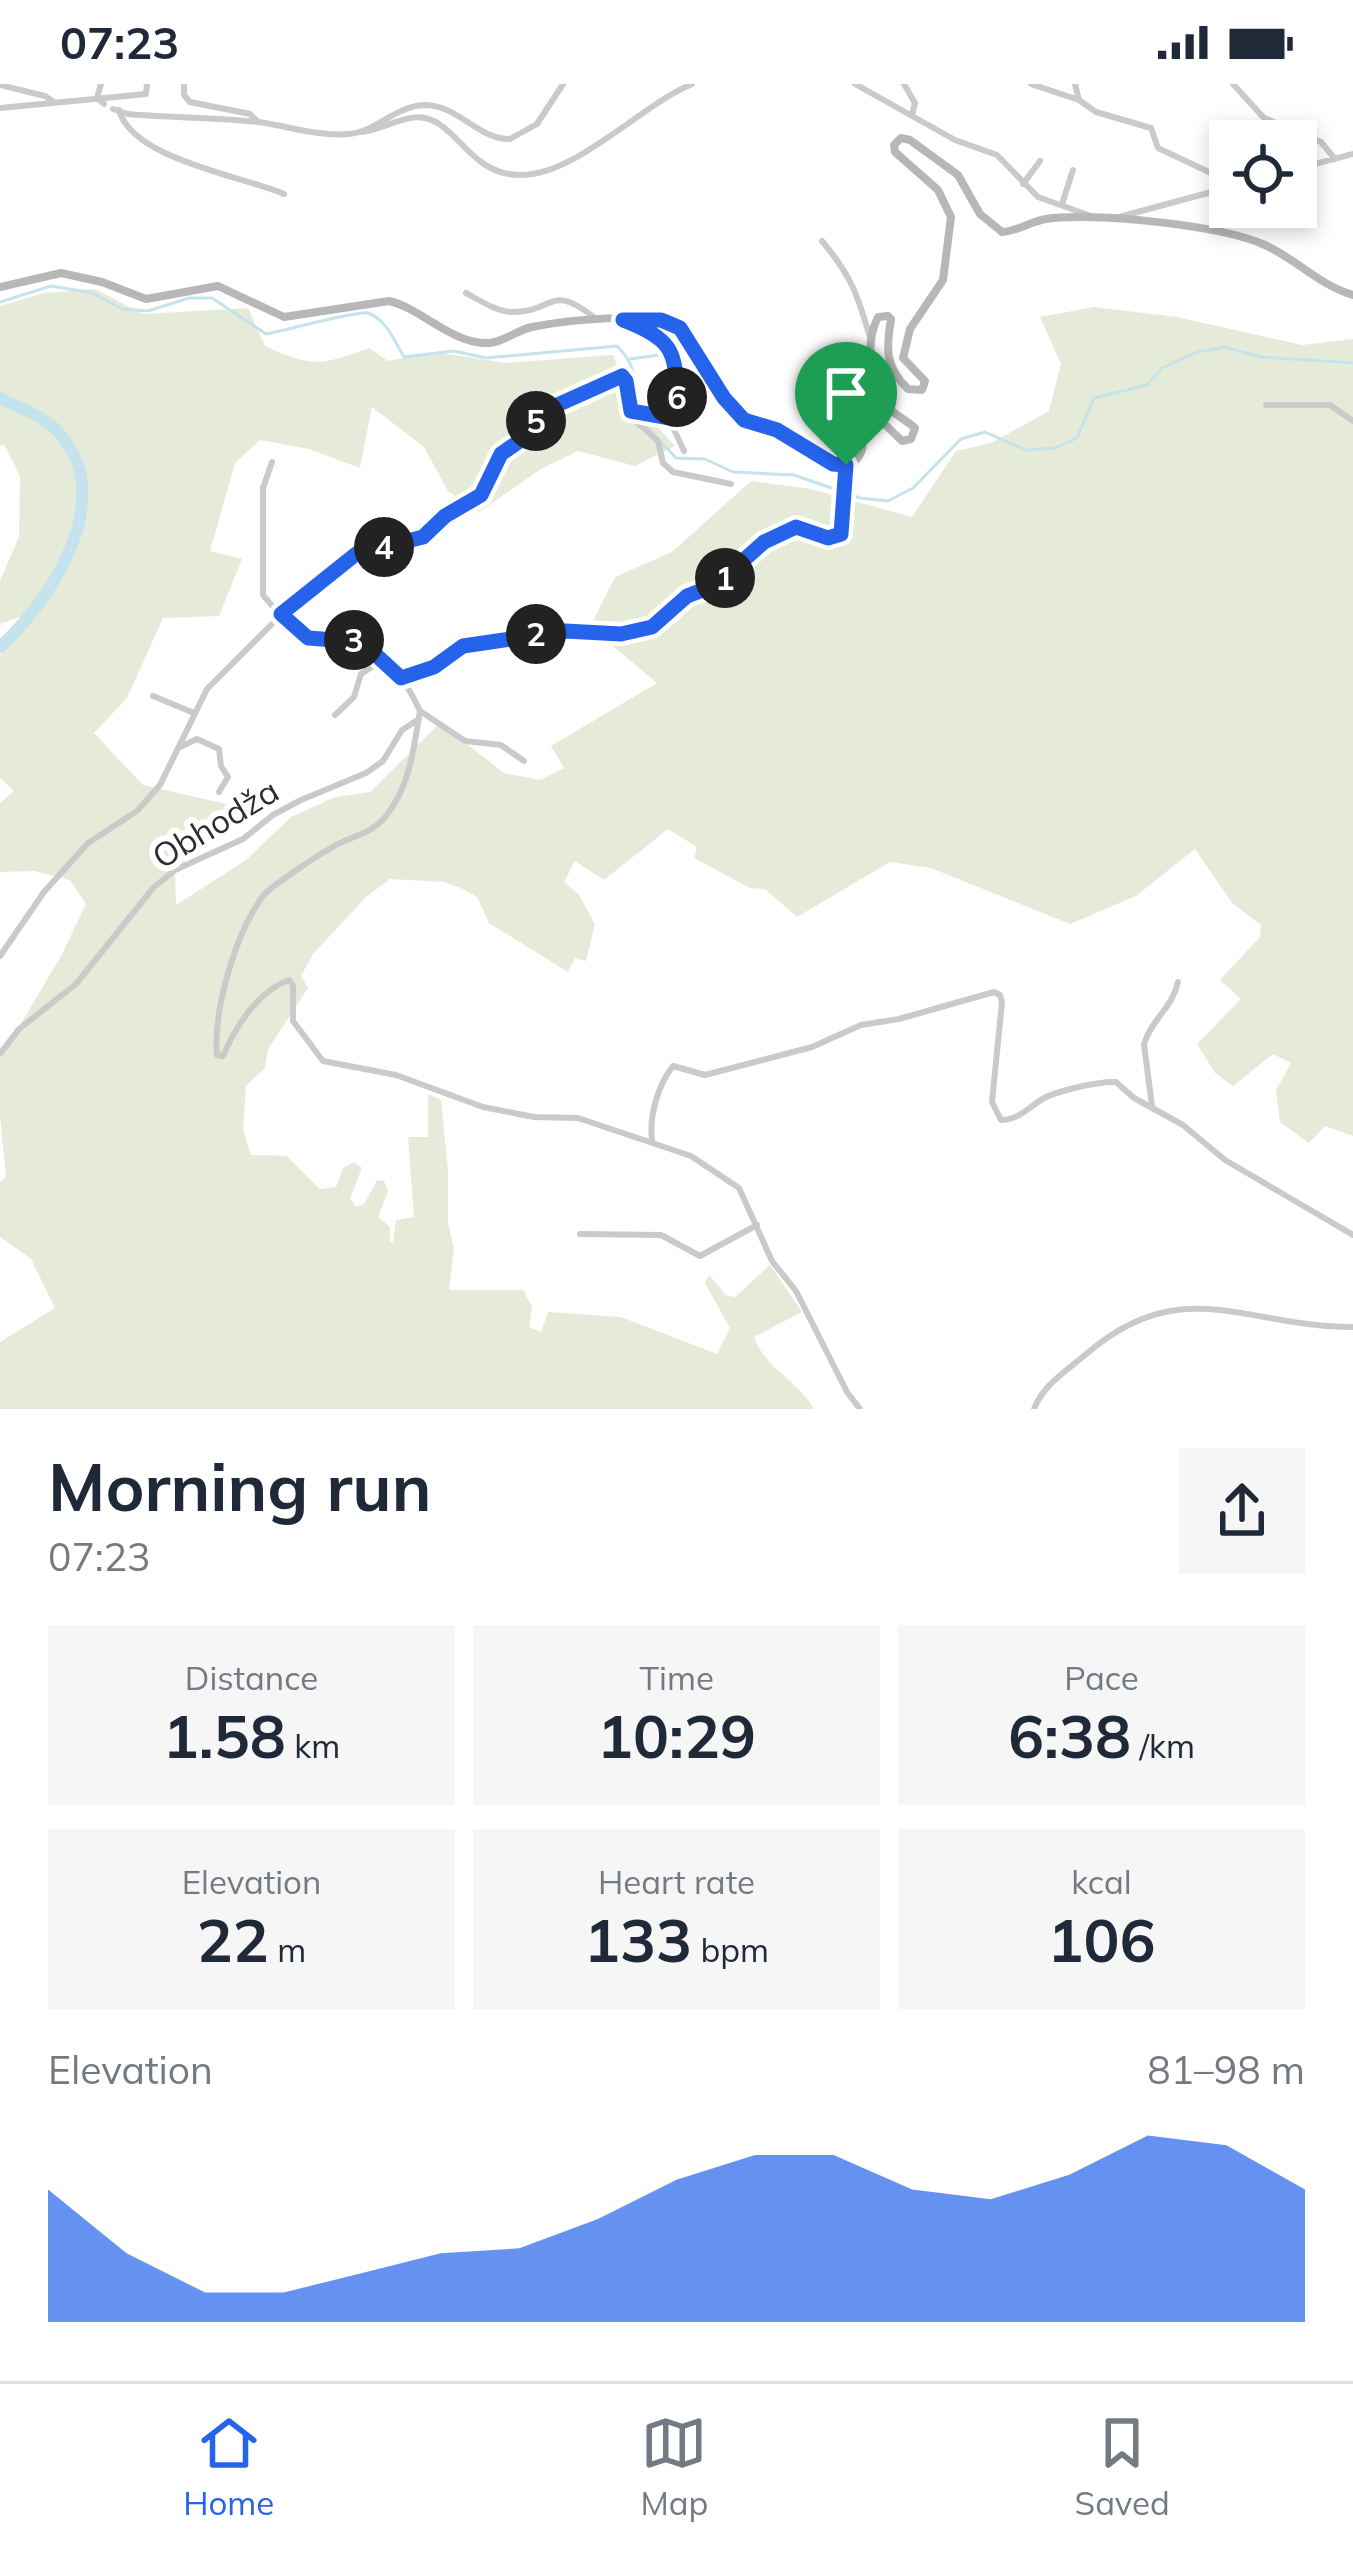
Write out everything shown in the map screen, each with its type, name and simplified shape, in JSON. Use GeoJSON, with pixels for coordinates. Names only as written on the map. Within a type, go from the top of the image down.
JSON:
{"type":"FeatureCollection","features":[{"type":"Feature","properties":{"kind":"main road"},"geometry":{"type":"LineString","coordinates":[[0,287],[61,273],[146,299],[218,286],[284,317],[389,301],[403,304],[441,330],[485,344],[531,328],[661,320],[680,328],[724,398],[744,420],[777,430],[833,464],[846,465],[860,453],[859,433],[823,391],[822,383],[827,378],[842,381],[896,438],[907,440],[915,432],[912,424],[892,411],[878,392],[870,337],[878,316],[888,316],[886,352],[891,368],[908,389],[922,389],[925,381],[903,358],[904,342],[943,280],[952,217],[938,190],[895,152],[893,145],[901,138],[958,176],[980,214],[1002,232],[1047,219],[1119,217],[1264,244],[1318,280],[1353,295]]}},
{"type":"Feature","properties":{"kind":"street"},"geometry":{"type":"LineString","coordinates":[[100,101],[101,84]]}},
{"type":"Feature","properties":{"kind":"street"},"geometry":{"type":"LineString","coordinates":[[1,108],[146,94],[147,84]]}},
{"type":"Feature","properties":{"kind":"street"},"geometry":{"type":"LineString","coordinates":[[184,84],[190,102],[250,114],[258,122]]}},
{"type":"Feature","properties":{"kind":"street"},"geometry":{"type":"LineString","coordinates":[[358,133],[397,112],[432,105],[479,130],[510,139],[537,124],[563,84]]}},
{"type":"Feature","properties":{"kind":"street"},"geometry":{"type":"LineString","coordinates":[[284,194],[159,152],[116,110],[189,121],[258,122],[312,132],[358,133],[422,117],[438,124],[473,159],[499,172],[528,175],[586,151],[692,84]]}},
{"type":"Feature","properties":{"kind":"street"},"geometry":{"type":"LineString","coordinates":[[855,84],[969,147],[997,155],[1038,197],[1091,216]]}},
{"type":"Feature","properties":{"kind":"street"},"geometry":{"type":"LineString","coordinates":[[904,84],[915,103],[912,115]]}},
{"type":"Feature","properties":{"kind":"street"},"geometry":{"type":"LineString","coordinates":[[1031,84],[1079,100],[1096,112],[1151,128],[1158,148],[1209,174]]}},
{"type":"Feature","properties":{"kind":"street"},"geometry":{"type":"LineString","coordinates":[[1075,84],[1079,100]]}},
{"type":"Feature","properties":{"kind":"street"},"geometry":{"type":"LineString","coordinates":[[1233,84],[1253,110],[1327,146],[1335,159]]}},
{"type":"Feature","properties":{"kind":"street"},"geometry":{"type":"LineString","coordinates":[[0,86],[45,96],[57,105]]}},
{"type":"Feature","properties":{"kind":"street"},"geometry":{"type":"LineString","coordinates":[[1317,164],[1353,154]]}},
{"type":"Feature","properties":{"kind":"street"},"geometry":{"type":"LineString","coordinates":[[1023,184],[1040,161]]}},
{"type":"Feature","properties":{"kind":"street"},"geometry":{"type":"LineString","coordinates":[[1063,204],[1073,170]]}},
{"type":"Feature","properties":{"kind":"street"},"geometry":{"type":"LineString","coordinates":[[1119,217],[1209,190]]}},
{"type":"Feature","properties":{"kind":"street"},"geometry":{"type":"LineString","coordinates":[[822,241],[846,272],[865,309],[870,337]]}},
{"type":"Feature","properties":{"kind":"street"},"geometry":{"type":"LineString","coordinates":[[466,293],[511,313],[556,299],[572,300],[598,321]]}},
{"type":"Feature","properties":{"kind":"street"},"geometry":{"type":"LineString","coordinates":[[623,320],[664,338],[670,348],[680,415],[670,421],[684,451]]}},
{"type":"Feature","properties":{"kind":"street","name":"Obhodža"},"geometry":{"type":"LineString","coordinates":[[0,956],[44,892],[88,844],[137,811],[160,785],[208,689],[281,614],[356,554],[417,540],[481,495],[501,454],[521,440],[546,410],[622,376],[634,423],[658,441],[662,463],[673,472],[731,484]]}},
{"type":"Feature","properties":{"kind":"street"},"geometry":{"type":"LineString","coordinates":[[1266,405],[1330,405],[1353,421]]}},
{"type":"Feature","properties":{"kind":"street","name":"Obhodža"},"geometry":{"type":"LineString","coordinates":[[631,411],[670,421]]}},
{"type":"Feature","properties":{"kind":"street"},"geometry":{"type":"LineString","coordinates":[[272,462],[263,488],[262,595],[308,638],[362,642],[401,678],[420,715],[465,741],[501,746],[524,761]]}},
{"type":"Feature","properties":{"kind":"street"},"geometry":{"type":"LineString","coordinates":[[401,678],[434,667],[463,646],[565,631],[621,634],[652,627],[687,596],[716,585],[775,535],[803,527],[828,538],[841,534],[846,465]]}},
{"type":"Feature","properties":{"kind":"street"},"geometry":{"type":"LineString","coordinates":[[335,716],[354,697],[361,674],[384,659]]}},
{"type":"Feature","properties":{"kind":"street"},"geometry":{"type":"LineString","coordinates":[[153,696],[194,713]]}},
{"type":"Feature","properties":{"kind":"street"},"geometry":{"type":"LineString","coordinates":[[420,715],[406,782],[386,817],[272,887],[256,907],[238,944],[224,994],[217,1055],[223,1055],[232,1033],[256,1004],[289,980],[293,1021],[323,1061],[396,1075],[483,1107],[534,1117],[578,1118],[692,1156],[734,1184],[767,1253],[796,1292],[860,1409]]}},
{"type":"Feature","properties":{"kind":"street","name":"Obhodža"},"geometry":{"type":"LineString","coordinates":[[0,1054],[19,1029],[76,984],[154,888],[175,870],[243,838],[301,800],[366,773],[420,715]]}},
{"type":"Feature","properties":{"kind":"street"},"geometry":{"type":"LineString","coordinates":[[175,750],[197,739],[219,749],[228,777],[219,792]]}},
{"type":"Feature","properties":{"kind":"street"},"geometry":{"type":"LineString","coordinates":[[1152,1106],[1144,1044],[1174,999],[1178,982]]}},
{"type":"Feature","properties":{"kind":"street"},"geometry":{"type":"LineString","coordinates":[[652,1140],[659,1090],[673,1066],[706,1076],[812,1048],[861,1025],[994,992],[1002,1002],[992,1102],[1001,1120],[1015,1118],[1058,1092],[1111,1080],[1184,1125],[1225,1160],[1353,1235]]}},
{"type":"Feature","properties":{"kind":"street"},"geometry":{"type":"LineString","coordinates":[[580,1234],[661,1235],[700,1256],[758,1226]]}},
{"type":"Feature","properties":{"kind":"street"},"geometry":{"type":"LineString","coordinates":[[1034,1409],[1052,1383],[1109,1335],[1155,1313],[1204,1306],[1302,1325],[1353,1327]]}},
{"type":"Feature","properties":{"kind":"green space"},"geometry":{"type":"Polygon","coordinates":[[[95,289],[143,314],[248,308],[265,346],[305,361],[327,361],[369,348],[388,361],[435,352],[506,363],[613,355],[630,396],[675,446],[635,466],[578,451],[541,469],[479,512],[448,491],[424,447],[372,407],[360,468],[309,449],[260,440],[235,463],[210,551],[242,559],[219,616],[163,618],[127,698],[94,733],[143,785],[257,811],[175,870],[176,905],[246,860],[291,817],[335,797],[370,792],[440,723],[504,773],[540,780],[564,768],[551,746],[657,683],[590,627],[615,577],[672,552],[751,481],[811,489],[912,517],[956,451],[991,443],[1049,411],[1061,364],[1040,317],[1094,307],[1177,317],[1302,345],[1353,339],[1353,1136],[1325,1126],[1309,1143],[1280,1122],[1276,1090],[1291,1063],[1273,1054],[1233,1086],[1215,1073],[1197,1044],[1241,999],[1220,980],[1260,937],[1261,925],[1232,903],[1195,849],[1136,896],[1070,924],[931,868],[890,862],[797,917],[765,889],[750,888],[694,858],[697,847],[668,829],[604,880],[575,861],[564,882],[579,895],[595,924],[586,961],[575,958],[568,972],[489,923],[477,897],[463,889],[444,882],[390,879],[366,897],[313,954],[301,976],[308,988],[268,1049],[265,1068],[246,1086],[243,1130],[251,1155],[287,1156],[320,1189],[336,1187],[343,1168],[354,1162],[362,1168],[350,1198],[356,1207],[364,1204],[377,1180],[384,1181],[388,1191],[378,1217],[390,1227],[393,1243],[396,1220],[414,1217],[408,1137],[428,1137],[428,1094],[441,1100],[448,1223],[454,1249],[449,1290],[523,1290],[532,1307],[529,1327],[541,1332],[548,1312],[621,1317],[717,1354],[730,1328],[705,1283],[709,1275],[726,1295],[735,1297],[770,1265],[802,1312],[754,1337],[765,1357],[814,1409],[0,1409],[0,1342],[55,1308],[31,1259],[0,1237],[0,1182],[6,1177],[0,1059],[86,904],[70,880],[34,871],[0,872],[0,803],[14,791],[0,778],[0,656],[22,616],[0,624],[0,581],[19,537],[20,476],[5,446],[0,445],[0,306],[44,293],[95,289]]]}},
{"type":"Feature","properties":{"kind":"waterway"},"geometry":{"type":"LineString","coordinates":[[0,302],[51,286],[93,293],[122,309],[148,311],[189,298],[212,298],[266,334],[368,313],[385,326],[404,357],[454,351],[486,358],[617,346],[631,367],[634,407]]}},
{"type":"Feature","properties":{"kind":"waterway"},"geometry":{"type":"LineString","coordinates":[[661,442],[676,458],[705,459],[733,472],[794,475],[860,498],[888,501],[913,488],[961,439],[985,432],[1026,450],[1055,448],[1077,438],[1094,398],[1147,385],[1162,368],[1197,352],[1224,347],[1261,357],[1353,363]]}},
{"type":"Feature","properties":{"kind":"waterway"},"geometry":{"type":"LineString","coordinates":[[630,359],[666,354]]}},
{"type":"Feature","properties":{"kind":"waterway"},"geometry":{"type":"LineString","coordinates":[[675,354],[693,354]]}},
{"type":"Feature","properties":{"kind":"waterway"},"geometry":{"type":"LineString","coordinates":[[0,398],[57,431],[75,457],[82,485],[72,545],[57,575],[0,647]]}},
{"type":"Feature","properties":{"kind":"waterway"},"geometry":{"type":"LineString","coordinates":[[638,415],[651,431]]}},
{"type":"Feature","properties":{"kind":"route"},"geometry":{"type":"LineString","coordinates":[[623,320],[661,320],[680,328],[732,410],[744,420],[777,430],[833,464],[846,465],[841,534],[828,538],[796,527],[775,535],[716,585],[687,596],[652,627],[639,632],[581,629],[463,646],[434,667],[401,678],[362,642],[308,638],[281,614],[356,554],[417,540],[481,495],[501,454],[557,403],[622,376],[631,411],[676,419],[680,415],[670,348],[664,338],[623,320]]}}]}
